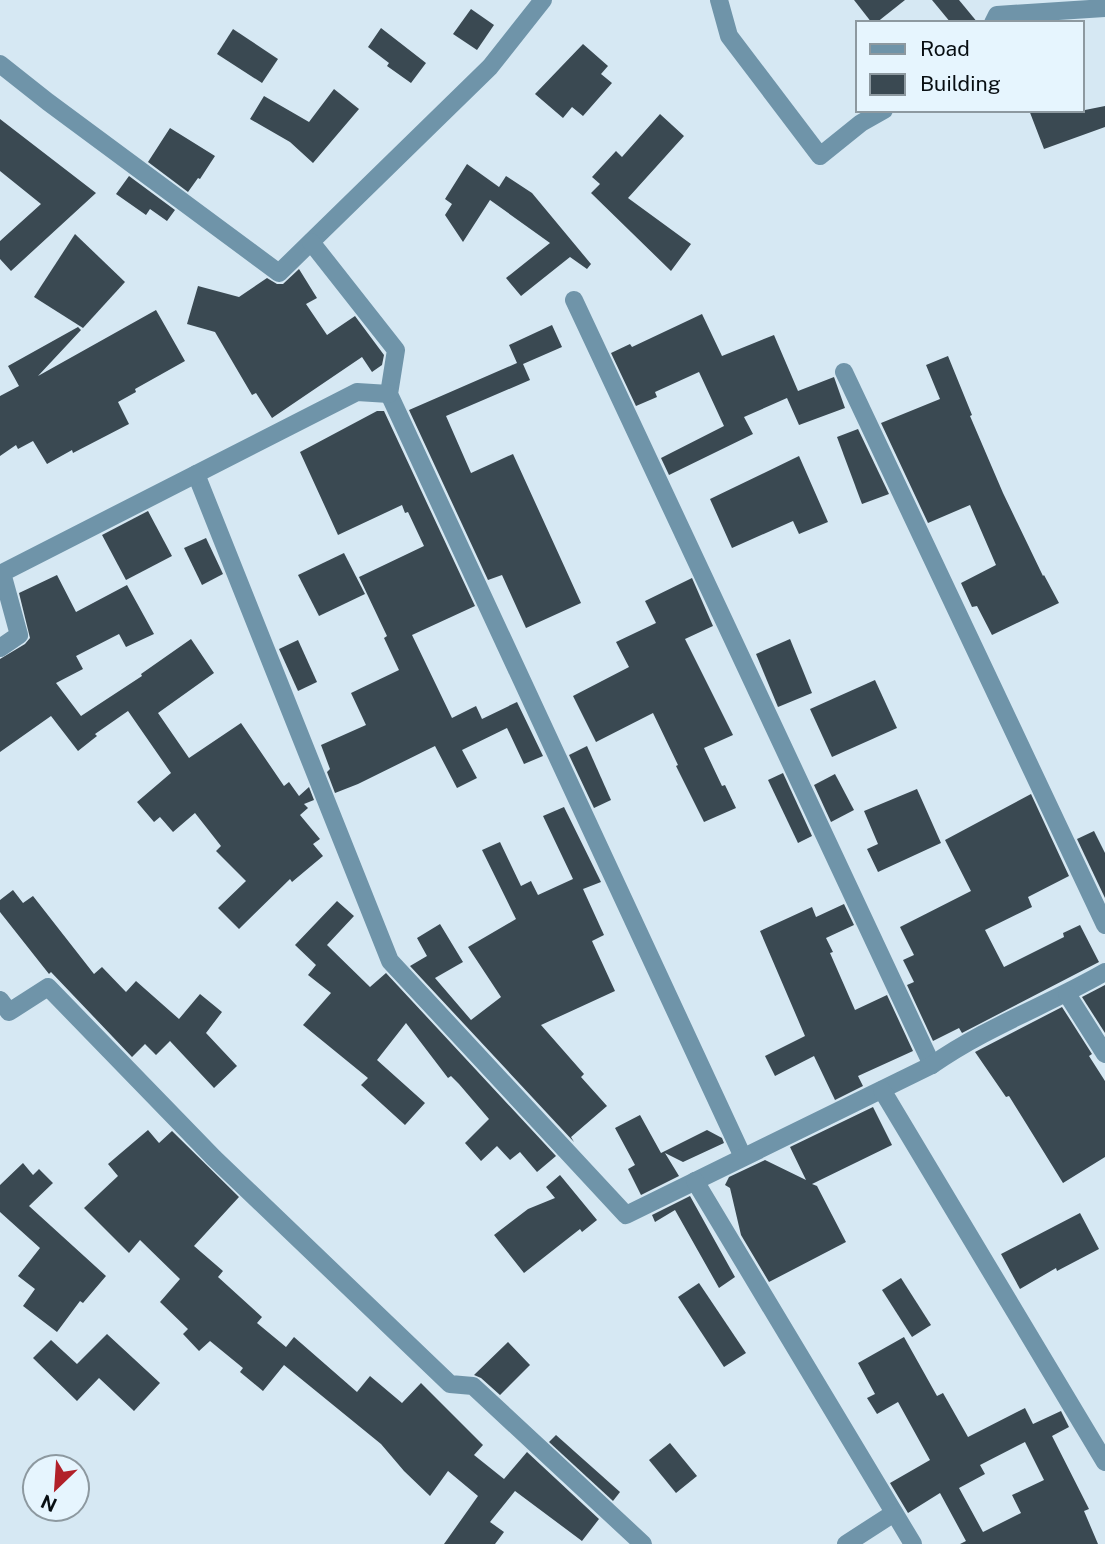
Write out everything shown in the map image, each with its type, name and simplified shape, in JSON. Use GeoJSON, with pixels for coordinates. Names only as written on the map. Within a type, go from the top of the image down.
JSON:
{"type":"FeatureCollection","features":[{"type":"Feature","properties":{"kind":"street"},"geometry":{"type":"LineString","coordinates":[[0,64],[48,103],[279,273],[490,67],[543,0]]}},
{"type":"Feature","properties":{"kind":"street"},"geometry":{"type":"LineString","coordinates":[[719,0],[729,36],[820,156],[861,123],[880,112]]}},
{"type":"Feature","properties":{"kind":"street"},"geometry":{"type":"LineString","coordinates":[[994,21],[997,15],[1105,8]]}},
{"type":"Feature","properties":{"kind":"street"},"geometry":{"type":"LineString","coordinates":[[311,242],[396,350],[389,394],[743,1157]]}},
{"type":"Feature","properties":{"kind":"street"},"geometry":{"type":"LineString","coordinates":[[574,300],[932,1065]]}},
{"type":"Feature","properties":{"kind":"street"},"geometry":{"type":"LineString","coordinates":[[844,372],[1105,925]]}},
{"type":"Feature","properties":{"kind":"street"},"geometry":{"type":"LineString","coordinates":[[0,648],[19,635],[2,573],[356,392],[389,394]]}},
{"type":"Feature","properties":{"kind":"street"},"geometry":{"type":"LineString","coordinates":[[196,474],[390,961],[626,1214],[932,1065],[990,1030],[1067,994],[1105,972]]}},
{"type":"Feature","properties":{"kind":"street"},"geometry":{"type":"LineString","coordinates":[[0,1000],[9,1012],[48,987],[214,1158],[450,1384],[474,1386],[643,1544]]}},
{"type":"Feature","properties":{"kind":"street"},"geometry":{"type":"LineString","coordinates":[[1067,994],[1105,1054]]}},
{"type":"Feature","properties":{"kind":"street"},"geometry":{"type":"LineString","coordinates":[[882,1090],[1105,1462]]}},
{"type":"Feature","properties":{"kind":"street"},"geometry":{"type":"LineString","coordinates":[[695,1181],[913,1544]]}},
{"type":"Feature","properties":{"kind":"street"},"geometry":{"type":"LineString","coordinates":[[846,1544],[894,1513]]}},
{"type":"Feature","properties":{"kind":"building"},"geometry":{"type":"Polygon","coordinates":[[[854,0],[905,0],[879,21],[870,21],[854,0]]]}},
{"type":"Feature","properties":{"kind":"building"},"geometry":{"type":"Polygon","coordinates":[[[932,0],[959,0],[976,21],[949,21],[932,0]]]}},
{"type":"Feature","properties":{"kind":"building"},"geometry":{"type":"Polygon","coordinates":[[[471,9],[494,25],[477,50],[453,34],[471,9]]]}},
{"type":"Feature","properties":{"kind":"building"},"geometry":{"type":"Polygon","coordinates":[[[381,28],[426,63],[411,83],[387,66],[389,63],[368,47],[381,28]]]}},
{"type":"Feature","properties":{"kind":"building"},"geometry":{"type":"Polygon","coordinates":[[[233,29],[278,59],[262,83],[217,54],[233,29]]]}},
{"type":"Feature","properties":{"kind":"building"},"geometry":{"type":"Polygon","coordinates":[[[583,44],[608,66],[601,74],[612,83],[583,116],[572,107],[563,118],[535,94],[583,44]]]}},
{"type":"Feature","properties":{"kind":"building"},"geometry":{"type":"Polygon","coordinates":[[[334,89],[359,109],[313,163],[290,142],[250,119],[264,96],[309,122],[334,89]]]}},
{"type":"Feature","properties":{"kind":"building"},"geometry":{"type":"Polygon","coordinates":[[[1105,106],[1105,127],[1044,149],[1030,112],[1085,110],[1105,106]]]}},
{"type":"Feature","properties":{"kind":"building"},"geometry":{"type":"Polygon","coordinates":[[[660,114],[684,136],[628,198],[691,244],[671,271],[591,193],[600,184],[592,177],[616,151],[622,157],[660,114]]]}},
{"type":"Feature","properties":{"kind":"building"},"geometry":{"type":"Polygon","coordinates":[[[0,119],[96,193],[11,271],[0,259],[0,241],[41,204],[0,171],[0,119]]]}},
{"type":"Feature","properties":{"kind":"building"},"geometry":{"type":"Polygon","coordinates":[[[170,128],[215,156],[188,192],[148,162],[170,128]]]}},
{"type":"Feature","properties":{"kind":"building"},"geometry":{"type":"Polygon","coordinates":[[[467,164],[499,187],[506,176],[532,193],[591,264],[587,269],[570,257],[521,296],[506,278],[550,243],[490,200],[463,242],[445,215],[452,204],[445,199],[467,164]]]}},
{"type":"Feature","properties":{"kind":"building"},"geometry":{"type":"Polygon","coordinates":[[[129,176],[175,210],[167,221],[150,209],[146,215],[116,194],[129,176]]]}},
{"type":"Feature","properties":{"kind":"building"},"geometry":{"type":"Polygon","coordinates":[[[75,234],[125,282],[83,328],[34,297],[75,234]]]}},
{"type":"Feature","properties":{"kind":"building"},"geometry":{"type":"Polygon","coordinates":[[[299,269],[317,298],[306,304],[327,335],[355,316],[384,355],[382,365],[372,372],[362,357],[272,418],[256,393],[252,395],[215,332],[187,324],[198,286],[239,297],[267,278],[277,284],[283,284],[299,269]]]}},
{"type":"Feature","properties":{"kind":"building"},"geometry":{"type":"Polygon","coordinates":[[[156,310],[185,361],[135,389],[136,392],[118,402],[129,424],[47,464],[33,441],[18,449],[16,445],[0,456],[0,396],[19,386],[8,366],[78,327],[81,330],[38,376],[156,310]]]}},
{"type":"Feature","properties":{"kind":"building"},"geometry":{"type":"Polygon","coordinates":[[[702,314],[722,356],[774,335],[798,391],[834,377],[845,408],[799,425],[787,398],[744,417],[753,434],[669,475],[661,458],[724,426],[699,372],[655,392],[657,397],[636,406],[611,353],[630,344],[632,347],[702,314]]]}},
{"type":"Feature","properties":{"kind":"building"},"geometry":{"type":"Polygon","coordinates":[[[552,325],[562,347],[523,364],[530,380],[446,416],[471,473],[513,454],[581,603],[526,628],[502,575],[488,580],[409,410],[517,363],[509,345],[552,325]]]}},
{"type":"Feature","properties":{"kind":"building"},"geometry":{"type":"Polygon","coordinates":[[[948,356],[1003,493],[1059,603],[992,635],[977,606],[972,607],[961,583],[996,565],[970,505],[928,523],[881,423],[940,399],[926,365],[948,356]]]}},
{"type":"Feature","properties":{"kind":"building"},"geometry":{"type":"Polygon","coordinates":[[[377,411],[384,411],[475,606],[412,635],[452,718],[476,706],[482,719],[517,702],[543,756],[524,764],[507,728],[462,750],[477,778],[457,788],[435,746],[335,793],[321,745],[366,725],[351,693],[399,670],[384,638],[387,636],[359,577],[424,546],[402,505],[338,535],[300,452],[377,411]]]}},
{"type":"Feature","properties":{"kind":"building"},"geometry":{"type":"Polygon","coordinates":[[[858,429],[889,494],[862,504],[837,437],[858,429]]]}},
{"type":"Feature","properties":{"kind":"building"},"geometry":{"type":"Polygon","coordinates":[[[799,456],[828,522],[799,534],[793,521],[732,548],[710,499],[799,456]]]}},
{"type":"Feature","properties":{"kind":"building"},"geometry":{"type":"Polygon","coordinates":[[[148,511],[172,556],[126,580],[102,535],[148,511]]]}},
{"type":"Feature","properties":{"kind":"building"},"geometry":{"type":"Polygon","coordinates":[[[206,538],[223,574],[202,585],[184,548],[206,538]]]}},
{"type":"Feature","properties":{"kind":"building"},"geometry":{"type":"Polygon","coordinates":[[[344,553],[365,594],[319,616],[298,575],[344,553]]]}},
{"type":"Feature","properties":{"kind":"building"},"geometry":{"type":"Polygon","coordinates":[[[57,575],[76,612],[127,585],[154,634],[126,647],[119,634],[76,656],[83,669],[56,683],[81,716],[142,676],[141,674],[191,639],[214,673],[158,713],[189,758],[241,723],[284,786],[289,782],[299,796],[309,787],[314,800],[304,804],[308,808],[300,815],[320,839],[313,844],[323,856],[292,882],[290,879],[239,929],[218,908],[246,881],[216,851],[221,846],[195,813],[173,832],[160,817],[154,822],[137,802],[171,773],[128,711],[95,734],[97,736],[78,751],[51,716],[0,752],[0,659],[30,638],[19,593],[57,575]]]}},
{"type":"Feature","properties":{"kind":"building"},"geometry":{"type":"Polygon","coordinates":[[[692,578],[713,626],[685,639],[733,735],[704,748],[736,808],[704,822],[653,713],[596,742],[573,696],[629,667],[616,642],[656,623],[645,601],[692,578]]]}},
{"type":"Feature","properties":{"kind":"building"},"geometry":{"type":"Polygon","coordinates":[[[790,639],[812,693],[778,707],[756,654],[790,639]]]}},
{"type":"Feature","properties":{"kind":"building"},"geometry":{"type":"Polygon","coordinates":[[[298,640],[317,682],[298,691],[279,649],[298,640]]]}},
{"type":"Feature","properties":{"kind":"building"},"geometry":{"type":"Polygon","coordinates":[[[875,680],[897,728],[832,757],[810,709],[875,680]]]}},
{"type":"Feature","properties":{"kind":"building"},"geometry":{"type":"Polygon","coordinates":[[[587,746],[611,800],[594,808],[569,755],[587,746]]]}},
{"type":"Feature","properties":{"kind":"building"},"geometry":{"type":"Polygon","coordinates":[[[783,773],[812,836],[798,843],[768,780],[783,773]]]}},
{"type":"Feature","properties":{"kind":"building"},"geometry":{"type":"Polygon","coordinates":[[[835,774],[854,810],[831,822],[814,785],[835,774]]]}},
{"type":"Feature","properties":{"kind":"building"},"geometry":{"type":"Polygon","coordinates":[[[917,789],[941,843],[878,872],[867,849],[878,844],[864,811],[917,789]]]}},
{"type":"Feature","properties":{"kind":"building"},"geometry":{"type":"Polygon","coordinates":[[[1031,794],[1069,876],[1028,897],[1032,907],[985,930],[1004,967],[1064,937],[1063,933],[1080,925],[1099,962],[962,1033],[959,1028],[933,1041],[907,985],[914,982],[903,960],[914,955],[900,927],[971,891],[945,840],[1031,794]]]}},
{"type":"Feature","properties":{"kind":"building"},"geometry":{"type":"Polygon","coordinates":[[[564,807],[601,882],[583,889],[604,935],[592,941],[615,991],[541,1025],[584,1074],[581,1077],[607,1106],[571,1137],[574,1142],[410,966],[427,956],[417,938],[440,924],[463,962],[435,978],[471,1020],[501,997],[468,947],[516,919],[482,850],[500,842],[521,886],[531,881],[538,895],[573,879],[543,816],[564,807]]]}},
{"type":"Feature","properties":{"kind":"building"},"geometry":{"type":"Polygon","coordinates":[[[1094,831],[1105,853],[1105,898],[1077,839],[1094,831]]]}},
{"type":"Feature","properties":{"kind":"building"},"geometry":{"type":"Polygon","coordinates":[[[13,890],[23,903],[33,896],[94,974],[102,967],[126,992],[136,981],[179,1019],[200,994],[222,1012],[206,1033],[237,1066],[214,1088],[170,1041],[156,1055],[145,1044],[132,1057],[51,972],[49,974],[0,912],[0,900],[13,890]]]}},
{"type":"Feature","properties":{"kind":"building"},"geometry":{"type":"Polygon","coordinates":[[[337,901],[354,916],[327,945],[370,987],[386,973],[556,1156],[537,1172],[520,1152],[510,1160],[497,1146],[481,1161],[465,1143],[489,1119],[451,1076],[448,1078],[406,1023],[377,1060],[425,1103],[405,1125],[361,1085],[368,1078],[303,1025],[331,993],[308,975],[316,965],[295,945],[337,901]]]}},
{"type":"Feature","properties":{"kind":"building"},"geometry":{"type":"Polygon","coordinates":[[[844,904],[854,925],[826,938],[855,1010],[887,995],[913,1051],[858,1076],[863,1086],[835,1100],[814,1056],[775,1076],[765,1056],[805,1036],[760,931],[812,907],[816,917],[844,904]]]}},
{"type":"Feature","properties":{"kind":"building"},"geometry":{"type":"Polygon","coordinates":[[[1105,985],[1105,1033],[1082,997],[1105,985]]]}},
{"type":"Feature","properties":{"kind":"building"},"geometry":{"type":"Polygon","coordinates":[[[1062,1007],[1092,1054],[1089,1056],[1105,1081],[1105,1157],[1063,1183],[1009,1096],[1006,1097],[975,1052],[1062,1007]]]}},
{"type":"Feature","properties":{"kind":"building"},"geometry":{"type":"Polygon","coordinates":[[[873,1107],[892,1145],[812,1184],[817,1186],[846,1242],[769,1282],[741,1235],[730,1188],[725,1185],[729,1177],[765,1160],[806,1180],[790,1147],[873,1107]]]}},
{"type":"Feature","properties":{"kind":"building"},"geometry":{"type":"Polygon","coordinates":[[[640,1115],[661,1153],[707,1130],[722,1138],[724,1143],[683,1162],[665,1153],[679,1176],[641,1195],[628,1169],[635,1165],[615,1128],[640,1115]]]}},
{"type":"Feature","properties":{"kind":"building"},"geometry":{"type":"Polygon","coordinates":[[[148,1130],[159,1143],[172,1131],[239,1197],[194,1246],[223,1271],[218,1277],[262,1317],[257,1323],[286,1347],[294,1337],[357,1392],[370,1376],[402,1403],[421,1383],[483,1445],[474,1455],[504,1479],[527,1452],[599,1519],[582,1541],[515,1491],[490,1522],[504,1532],[495,1544],[444,1544],[478,1496],[448,1471],[430,1496],[381,1444],[284,1365],[263,1391],[240,1372],[243,1368],[210,1341],[199,1351],[183,1334],[188,1329],[160,1302],[180,1279],[140,1240],[129,1253],[84,1208],[118,1176],[108,1164],[148,1130]]]}},
{"type":"Feature","properties":{"kind":"building"},"geometry":{"type":"Polygon","coordinates":[[[23,1163],[33,1175],[39,1169],[53,1183],[29,1206],[106,1276],[83,1303],[80,1301],[57,1332],[23,1306],[35,1289],[18,1276],[40,1248],[0,1212],[0,1185],[23,1163]]]}},
{"type":"Feature","properties":{"kind":"building"},"geometry":{"type":"Polygon","coordinates":[[[560,1175],[597,1220],[582,1232],[580,1229],[524,1273],[494,1235],[528,1209],[555,1198],[546,1187],[560,1175]]]}},
{"type":"Feature","properties":{"kind":"building"},"geometry":{"type":"Polygon","coordinates":[[[690,1196],[735,1277],[719,1288],[675,1210],[655,1222],[652,1215],[690,1196]]]}},
{"type":"Feature","properties":{"kind":"building"},"geometry":{"type":"Polygon","coordinates":[[[1080,1213],[1099,1249],[1057,1271],[1056,1268],[1020,1289],[1001,1254],[1080,1213]]]}},
{"type":"Feature","properties":{"kind":"building"},"geometry":{"type":"Polygon","coordinates":[[[901,1278],[931,1325],[912,1337],[882,1290],[901,1278]]]}},
{"type":"Feature","properties":{"kind":"building"},"geometry":{"type":"Polygon","coordinates":[[[699,1283],[746,1353],[724,1367],[678,1297],[699,1283]]]}},
{"type":"Feature","properties":{"kind":"building"},"geometry":{"type":"Polygon","coordinates":[[[107,1334],[160,1383],[134,1411],[99,1378],[77,1401],[33,1358],[51,1340],[77,1364],[107,1334]]]}},
{"type":"Feature","properties":{"kind":"building"},"geometry":{"type":"Polygon","coordinates":[[[904,1337],[937,1396],[943,1393],[968,1437],[1025,1408],[1033,1424],[1061,1411],[1069,1427],[1052,1436],[1089,1509],[1084,1511],[1098,1544],[960,1544],[966,1541],[940,1493],[908,1513],[890,1483],[930,1460],[898,1402],[877,1414],[867,1398],[875,1394],[858,1363],[904,1337]],[[1025,1442],[980,1465],[985,1474],[959,1488],[983,1532],[1021,1513],[1012,1495],[1044,1480],[1025,1442]]]}},
{"type":"Feature","properties":{"kind":"building"},"geometry":{"type":"Polygon","coordinates":[[[508,1342],[530,1365],[500,1395],[474,1375],[508,1342]]]}},
{"type":"Feature","properties":{"kind":"building"},"geometry":{"type":"Polygon","coordinates":[[[556,1435],[620,1492],[613,1501],[549,1442],[556,1435]]]}},
{"type":"Feature","properties":{"kind":"building"},"geometry":{"type":"Polygon","coordinates":[[[670,1443],[697,1476],[676,1493],[649,1460],[670,1443]]]}}]}
